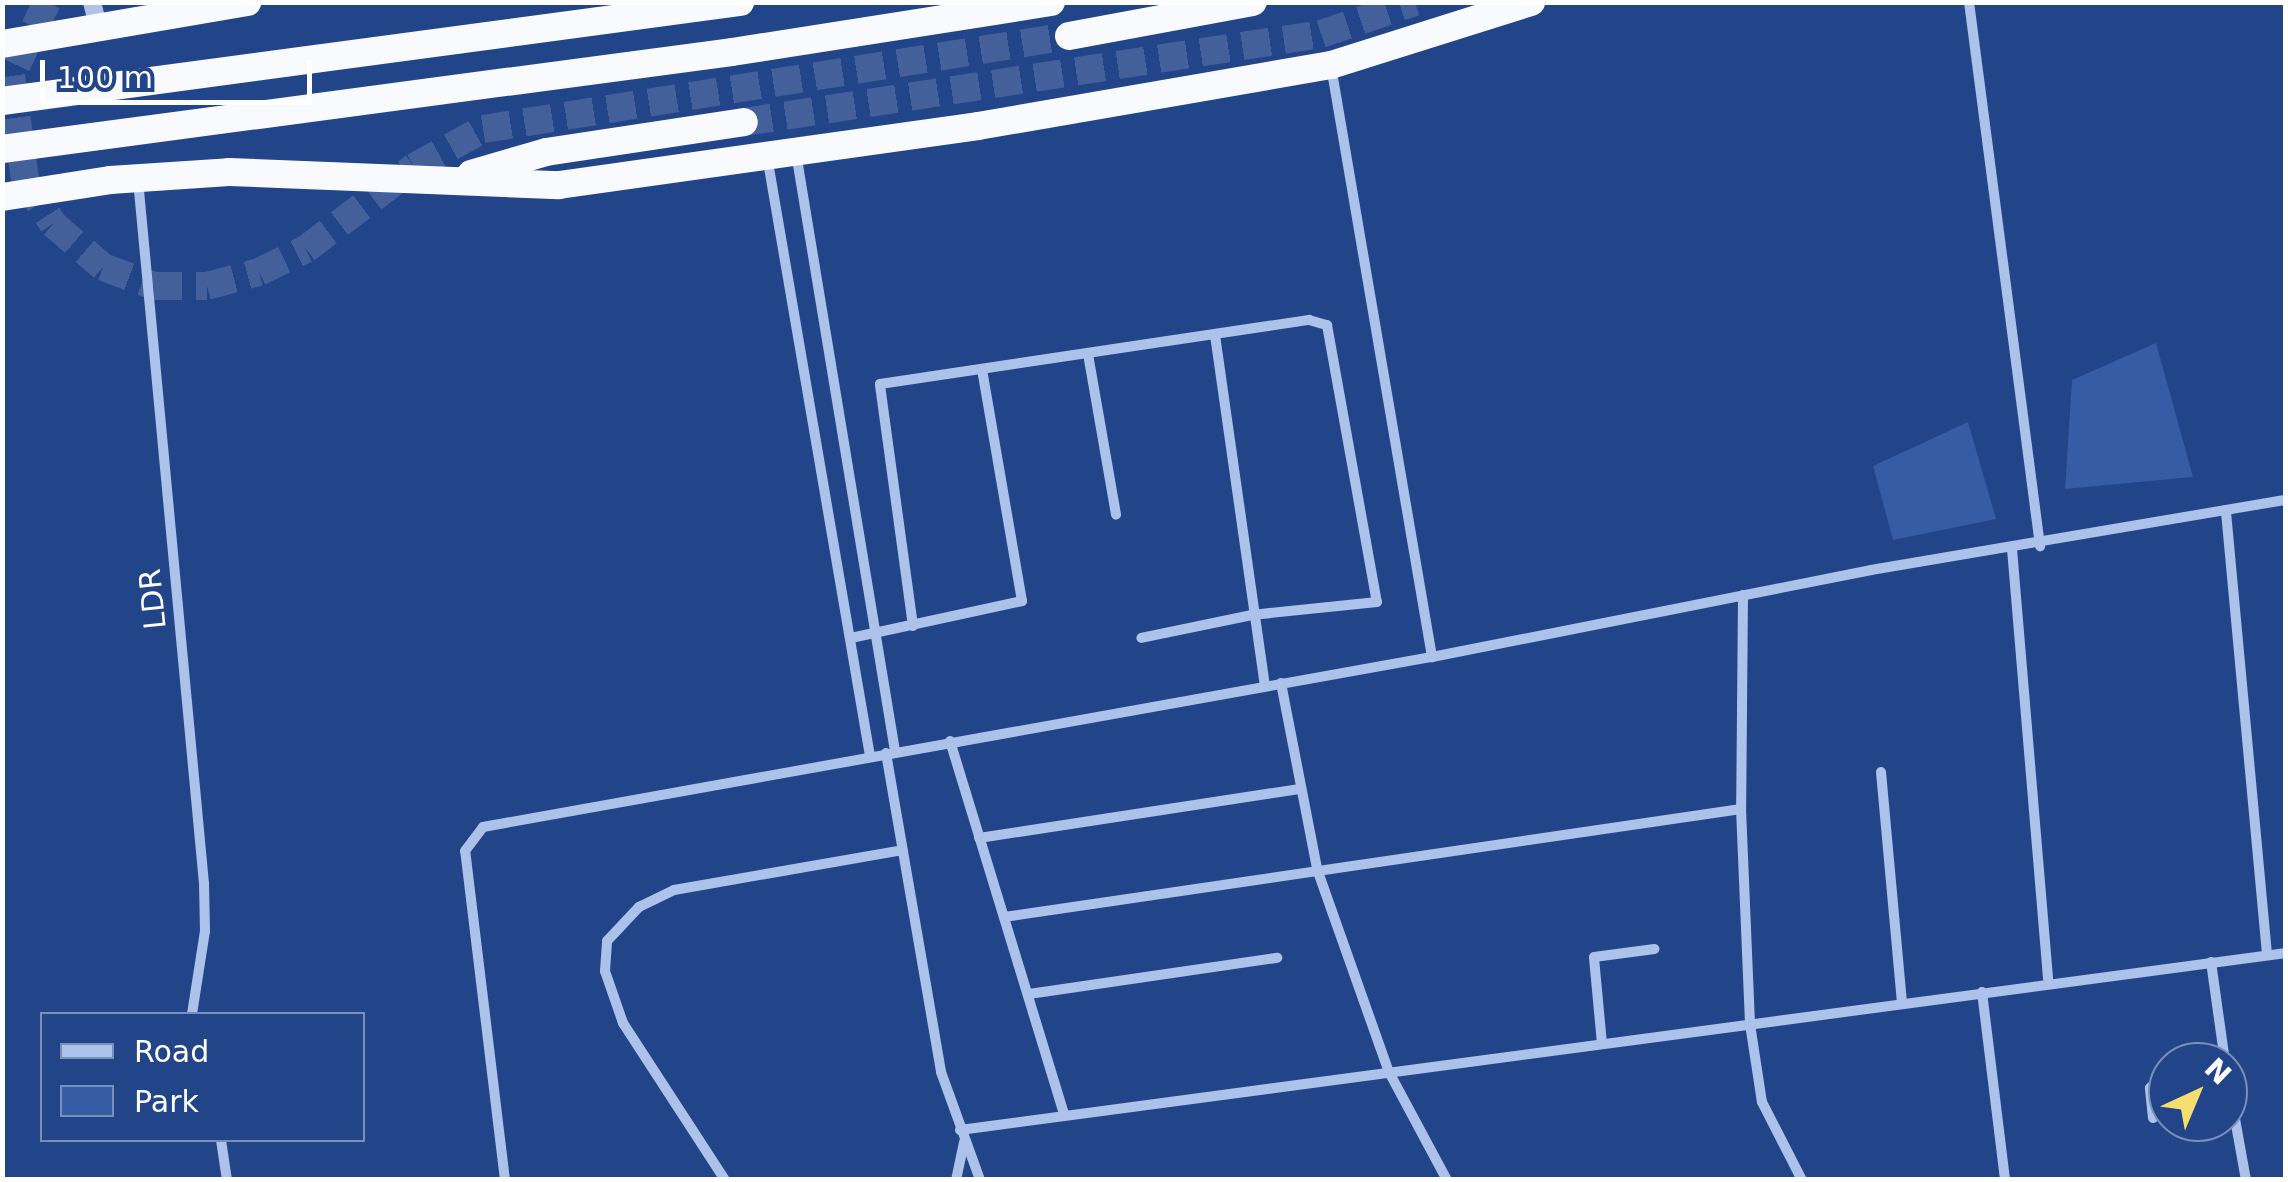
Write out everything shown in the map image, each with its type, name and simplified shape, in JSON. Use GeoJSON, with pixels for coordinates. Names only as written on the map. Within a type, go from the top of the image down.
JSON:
{"type":"FeatureCollection","features":[{"type":"Feature","properties":{"kind":"highway"},"geometry":{"type":"LineString","coordinates":[[2,44],[95,14],[247,2]]}},
{"type":"Feature","properties":{"kind":"highway"},"geometry":{"type":"LineString","coordinates":[[2,101],[740,2]]}},
{"type":"Feature","properties":{"kind":"highway"},"geometry":{"type":"LineString","coordinates":[[2,149],[732,52],[1052,2]]}},
{"type":"Feature","properties":{"kind":"highway"},"geometry":{"type":"LineString","coordinates":[[1069,36],[1253,2]]}},
{"type":"Feature","properties":{"kind":"highway"},"geometry":{"type":"LineString","coordinates":[[2,197],[138,178],[228,172],[559,185],[796,152],[1331,64],[1531,2]]}},
{"type":"Feature","properties":{"kind":"highway"},"geometry":{"type":"LineString","coordinates":[[448,181],[546,152],[744,122]]}},
{"type":"Feature","properties":{"kind":"street"},"geometry":{"type":"LineString","coordinates":[[1969,2],[2040,546]]}},
{"type":"Feature","properties":{"kind":"street"},"geometry":{"type":"LineString","coordinates":[[1331,64],[1432,657]]}},
{"type":"Feature","properties":{"kind":"street"},"geometry":{"type":"LineString","coordinates":[[796,152],[876,634],[902,850],[941,1072],[980,1180]]}},
{"type":"Feature","properties":{"kind":"street"},"geometry":{"type":"LineString","coordinates":[[767,155],[870,756]]}},
{"type":"Feature","properties":{"kind":"street","name":"LDR"},"geometry":{"type":"LineString","coordinates":[[138,178],[204,884],[205,931],[192,1012]]}},
{"type":"Feature","properties":{"kind":"street"},"geometry":{"type":"LineString","coordinates":[[913,626],[880,384],[1309,320],[1327,325],[1377,602],[1252,616],[1140,638]]}},
{"type":"Feature","properties":{"kind":"street"},"geometry":{"type":"LineString","coordinates":[[1214,336],[1252,616],[1266,685]]}},
{"type":"Feature","properties":{"kind":"street"},"geometry":{"type":"LineString","coordinates":[[1088,354],[1116,515]]}},
{"type":"Feature","properties":{"kind":"street"},"geometry":{"type":"LineString","coordinates":[[851,638],[1022,601],[982,370]]}},
{"type":"Feature","properties":{"kind":"street"},"geometry":{"type":"LineString","coordinates":[[505,1180],[465,851],[475,831],[950,741],[1432,657],[1743,595],[2286,500]]}},
{"type":"Feature","properties":{"kind":"street"},"geometry":{"type":"LineString","coordinates":[[2226,512],[2267,955]]}},
{"type":"Feature","properties":{"kind":"street"},"geometry":{"type":"LineString","coordinates":[[2012,549],[2048,981]]}},
{"type":"Feature","properties":{"kind":"street"},"geometry":{"type":"LineString","coordinates":[[1743,595],[1741,809],[1750,1024],[1762,1102],[1802,1180]]}},
{"type":"Feature","properties":{"kind":"street"},"geometry":{"type":"LineString","coordinates":[[1281,683],[1317,869],[1389,1072],[1447,1180]]}},
{"type":"Feature","properties":{"kind":"street"},"geometry":{"type":"LineString","coordinates":[[950,741],[1064,1116]]}},
{"type":"Feature","properties":{"kind":"street"},"geometry":{"type":"LineString","coordinates":[[1881,772],[1902,1002]]}},
{"type":"Feature","properties":{"kind":"street"},"geometry":{"type":"LineString","coordinates":[[979,838],[1302,789]]}},
{"type":"Feature","properties":{"kind":"street"},"geometry":{"type":"LineString","coordinates":[[1004,918],[1741,809]]}},
{"type":"Feature","properties":{"kind":"street"},"geometry":{"type":"LineString","coordinates":[[725,1180],[622,1023],[604,971],[607,941],[639,906],[674,890],[902,850]]}},
{"type":"Feature","properties":{"kind":"street"},"geometry":{"type":"LineString","coordinates":[[1602,1044],[1594,957],[1654,949]]}},
{"type":"Feature","properties":{"kind":"street"},"geometry":{"type":"LineString","coordinates":[[962,1136],[1064,1116],[2048,981],[2286,953]]}},
{"type":"Feature","properties":{"kind":"street"},"geometry":{"type":"LineString","coordinates":[[1029,994],[1277,958]]}},
{"type":"Feature","properties":{"kind":"street"},"geometry":{"type":"LineString","coordinates":[[2210,962],[2222,1042]]}},
{"type":"Feature","properties":{"kind":"street"},"geometry":{"type":"LineString","coordinates":[[1982,992],[2005,1180]]}},
{"type":"Feature","properties":{"kind":"street"},"geometry":{"type":"LineString","coordinates":[[956,1180],[962,1136]]}},
{"type":"Feature","properties":{"kind":"street"},"geometry":{"type":"LineString","coordinates":[[222,1142],[228,1180]]}},
{"type":"Feature","properties":{"kind":"street"},"geometry":{"type":"LineString","coordinates":[[2239,1142],[2246,1180]]}},
{"type":"Feature","properties":{"kind":"green space"},"geometry":{"type":"Polygon","coordinates":[[[2156,343],[2193,477],[2065,489],[2072,380],[2156,343]]]}},
{"type":"Feature","properties":{"kind":"green space"},"geometry":{"type":"Polygon","coordinates":[[[1968,422],[1996,519],[1893,540],[1873,466],[1968,422]]]}},
{"type":"Feature","properties":{"kind":"tunnel"},"geometry":{"type":"LineString","coordinates":[[47,2],[11,76],[25,180],[53,224],[103,267],[154,286],[207,286],[259,272],[306,249],[414,167],[483,129],[1069,36]]}},
{"type":"Feature","properties":{"kind":"tunnel"},"geometry":{"type":"LineString","coordinates":[[744,122],[1321,34],[1415,2]]}}]}
